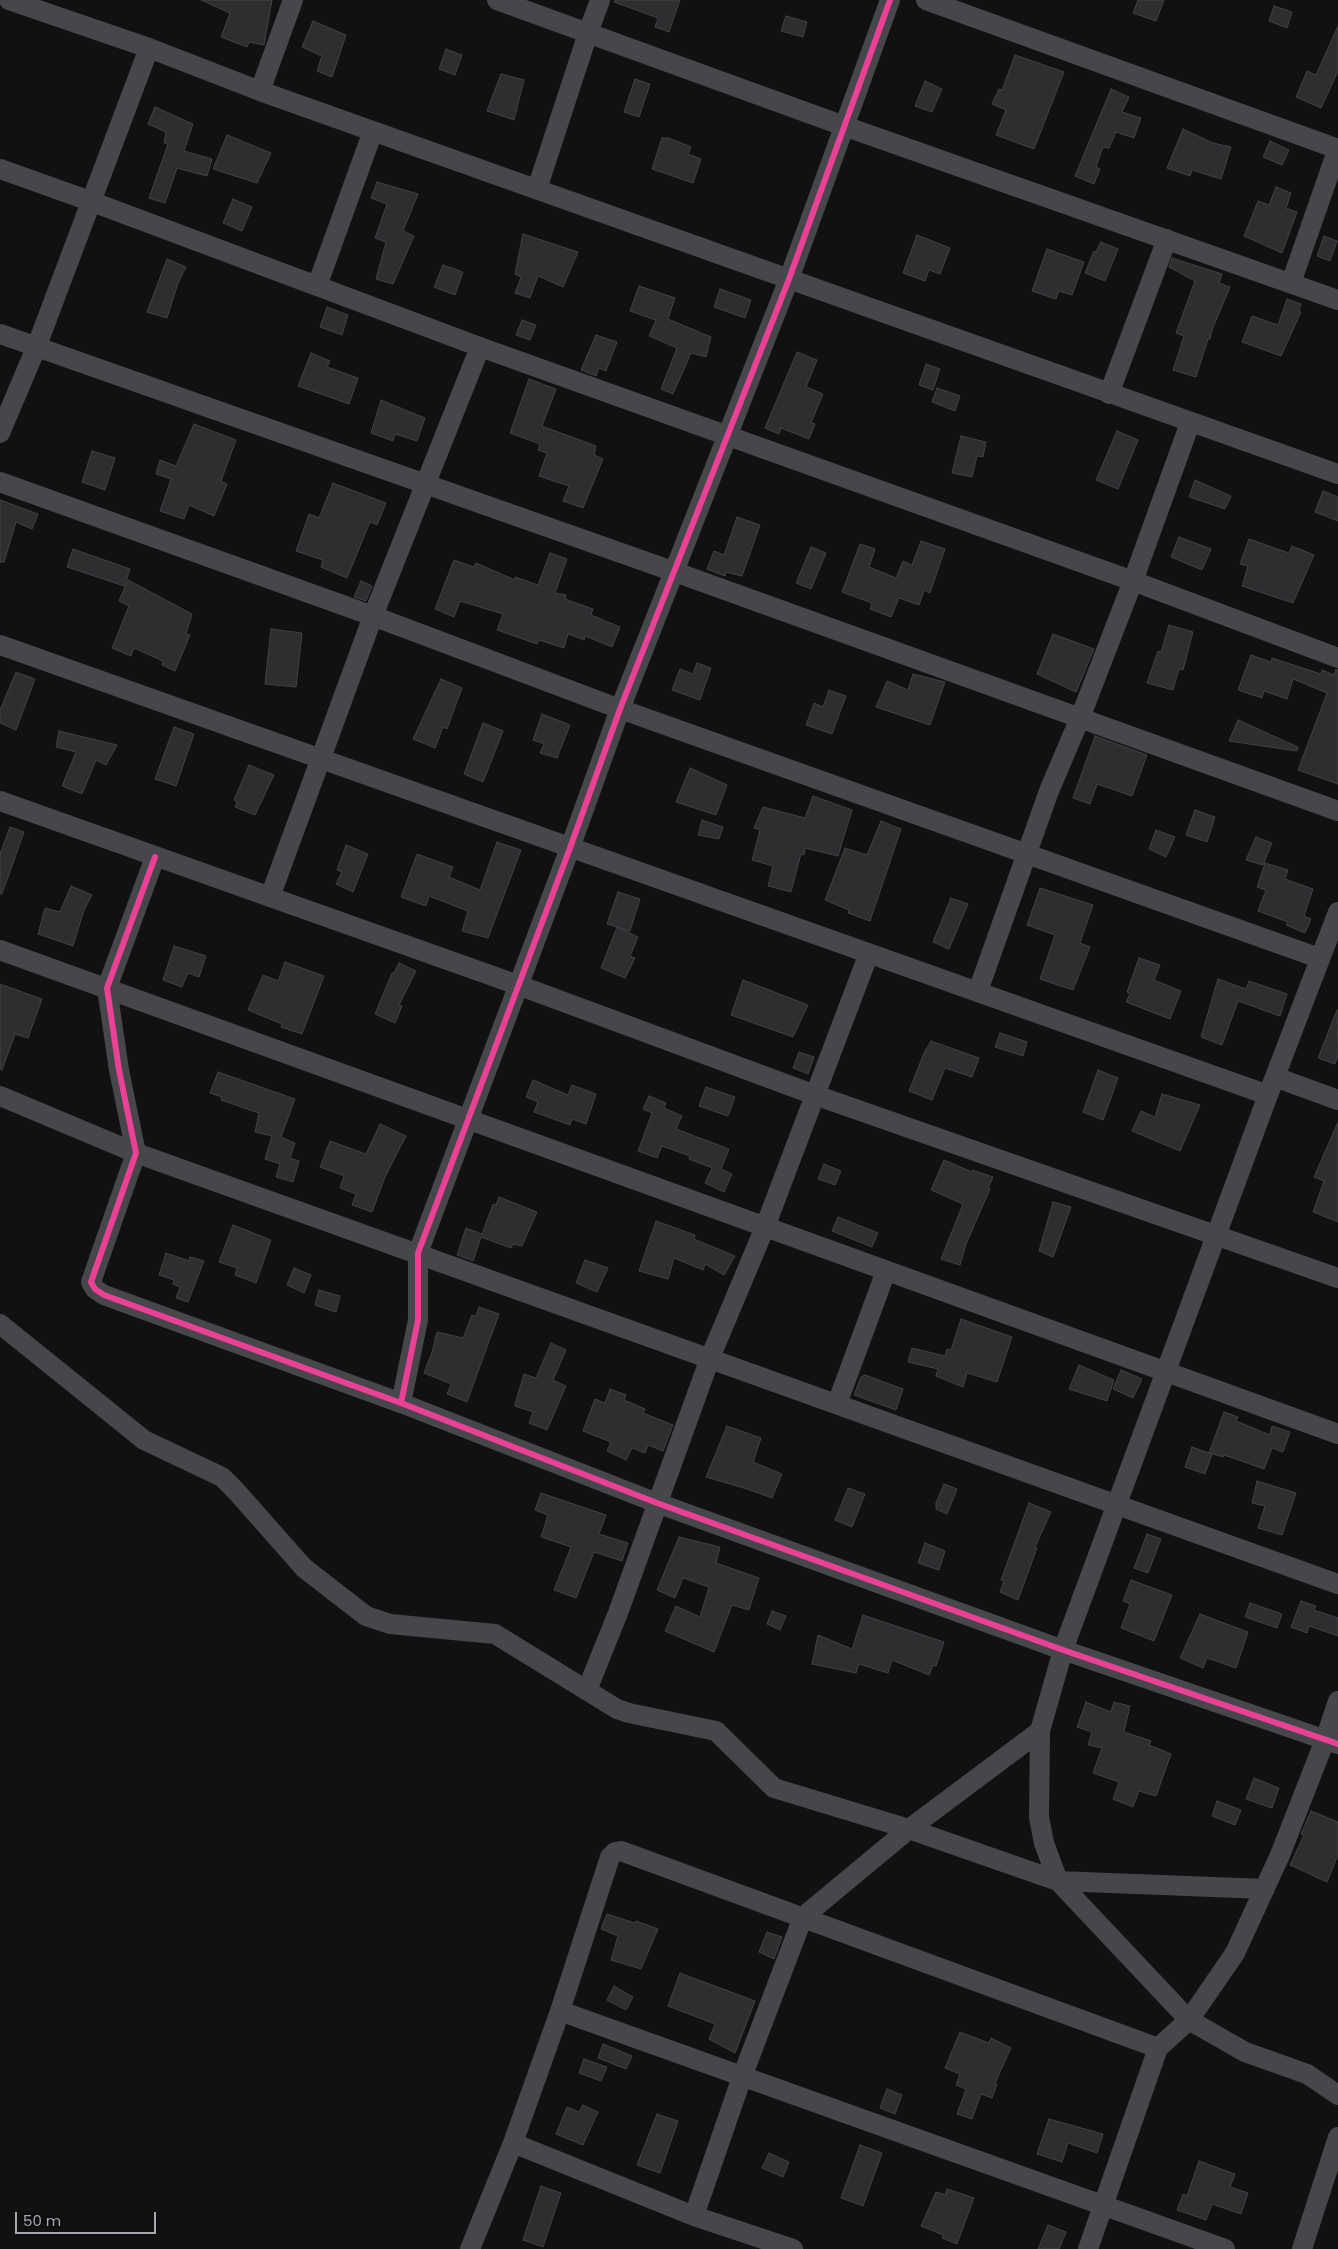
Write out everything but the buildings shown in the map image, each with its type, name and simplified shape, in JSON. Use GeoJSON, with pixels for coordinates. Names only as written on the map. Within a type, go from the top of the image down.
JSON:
{"type":"FeatureCollection","features":[{"type":"Feature","properties":{"kind":"street"},"geometry":{"type":"LineString","coordinates":[[10,0],[149,48],[260,91],[1190,423],[1338,474]]}},
{"type":"Feature","properties":{"kind":"street"},"geometry":{"type":"LineString","coordinates":[[260,91],[293,0]]}},
{"type":"Feature","properties":{"kind":"street"},"geometry":{"type":"LineString","coordinates":[[497,0],[844,126],[1338,300]]}},
{"type":"Feature","properties":{"kind":"street"},"geometry":{"type":"LineString","coordinates":[[538,189],[600,0]]}},
{"type":"Feature","properties":{"kind":"street"},"geometry":{"type":"LineString","coordinates":[[401,1403],[418,1320],[418,1253],[620,710],[789,279],[890,0]]}},
{"type":"Feature","properties":{"kind":"street"},"geometry":{"type":"LineString","coordinates":[[926,0],[1338,148],[1291,283]]}},
{"type":"Feature","properties":{"kind":"street"},"geometry":{"type":"LineString","coordinates":[[0,433],[36,348],[149,48]]}},
{"type":"Feature","properties":{"kind":"street"},"geometry":{"type":"LineString","coordinates":[[317,286],[373,131]]}},
{"type":"Feature","properties":{"kind":"street"},"geometry":{"type":"LineString","coordinates":[[0,169],[480,347],[1133,581],[1338,658]]}},
{"type":"Feature","properties":{"kind":"street"},"geometry":{"type":"LineString","coordinates":[[1109,394],[1167,239]]}},
{"type":"Feature","properties":{"kind":"street"},"geometry":{"type":"LineString","coordinates":[[0,334],[675,572],[1338,811]]}},
{"type":"Feature","properties":{"kind":"street"},"geometry":{"type":"LineString","coordinates":[[270,897],[373,616],[480,347]]}},
{"type":"Feature","properties":{"kind":"street"},"geometry":{"type":"LineString","coordinates":[[978,991],[1049,791],[1080,718],[1133,581],[1190,423]]}},
{"type":"Feature","properties":{"kind":"street"},"geometry":{"type":"LineString","coordinates":[[0,482],[373,616],[620,710],[1319,958]]}},
{"type":"Feature","properties":{"kind":"street"},"geometry":{"type":"LineString","coordinates":[[0,645],[1268,1095]]}},
{"type":"Feature","properties":{"kind":"street"},"geometry":{"type":"LineString","coordinates":[[0,801],[518,985],[815,1095],[1338,1278]]}},
{"type":"Feature","properties":{"kind":"street"},"geometry":{"type":"LineString","coordinates":[[155,857],[107,988],[118,1070],[136,1152],[91,1282],[95,1289],[104,1295],[401,1403],[656,1503],[1063,1650],[1332,1742]]}},
{"type":"Feature","properties":{"kind":"street"},"geometry":{"type":"LineString","coordinates":[[1338,912],[1319,958],[1063,1650],[1040,1731],[1039,1817],[1044,1842],[1058,1881],[1188,2020],[1246,2052],[1308,2074],[1338,2095]]}},
{"type":"Feature","properties":{"kind":"street"},"geometry":{"type":"LineString","coordinates":[[0,950],[1338,1434]]}},
{"type":"Feature","properties":{"kind":"street"},"geometry":{"type":"LineString","coordinates":[[587,1690],[710,1358],[766,1227],[869,952]]}},
{"type":"Feature","properties":{"kind":"street"},"geometry":{"type":"LineString","coordinates":[[1275,1077],[1338,1100]]}},
{"type":"Feature","properties":{"kind":"street"},"geometry":{"type":"LineString","coordinates":[[0,1096],[136,1152],[1338,1584]]}},
{"type":"Feature","properties":{"kind":"street"},"geometry":{"type":"LineString","coordinates":[[837,1404],[886,1271]]}},
{"type":"Feature","properties":{"kind":"street"},"geometry":{"type":"LineString","coordinates":[[0,1324],[144,1440],[222,1477],[304,1568],[366,1616],[390,1624],[495,1634],[617,1709],[716,1731],[774,1788],[909,1829],[1058,1881],[1264,1889]]}},
{"type":"Feature","properties":{"kind":"street"},"geometry":{"type":"LineString","coordinates":[[1088,2249],[1158,2048],[1188,2020],[1235,1953],[1332,1742],[1338,1701]]}},
{"type":"Feature","properties":{"kind":"street"},"geometry":{"type":"LineString","coordinates":[[694,2216],[742,2077],[802,1917],[909,1829],[1040,1731]]}},
{"type":"Feature","properties":{"kind":"street"},"geometry":{"type":"LineString","coordinates":[[470,2249],[513,2143],[560,2011],[610,1857],[615,1852],[621,1851],[1158,2048]]}},
{"type":"Feature","properties":{"kind":"street"},"geometry":{"type":"LineString","coordinates":[[560,2011],[1225,2249]]}},
{"type":"Feature","properties":{"kind":"street"},"geometry":{"type":"LineString","coordinates":[[1302,2249],[1338,2137]]}},
{"type":"Feature","properties":{"kind":"street"},"geometry":{"type":"LineString","coordinates":[[513,2143],[694,2216],[793,2249]]}},
{"type":"Feature","properties":{"kind":"cycle path"},"geometry":{"type":"LineString","coordinates":[[401,1403],[418,1320],[418,1253],[570,848],[620,709],[789,279],[890,0]]}},
{"type":"Feature","properties":{"kind":"cycle path"},"geometry":{"type":"LineString","coordinates":[[155,857],[107,988],[119,1070],[136,1153],[91,1282],[95,1289],[104,1295],[401,1403],[657,1503],[1063,1650],[1338,1744]]}}]}
